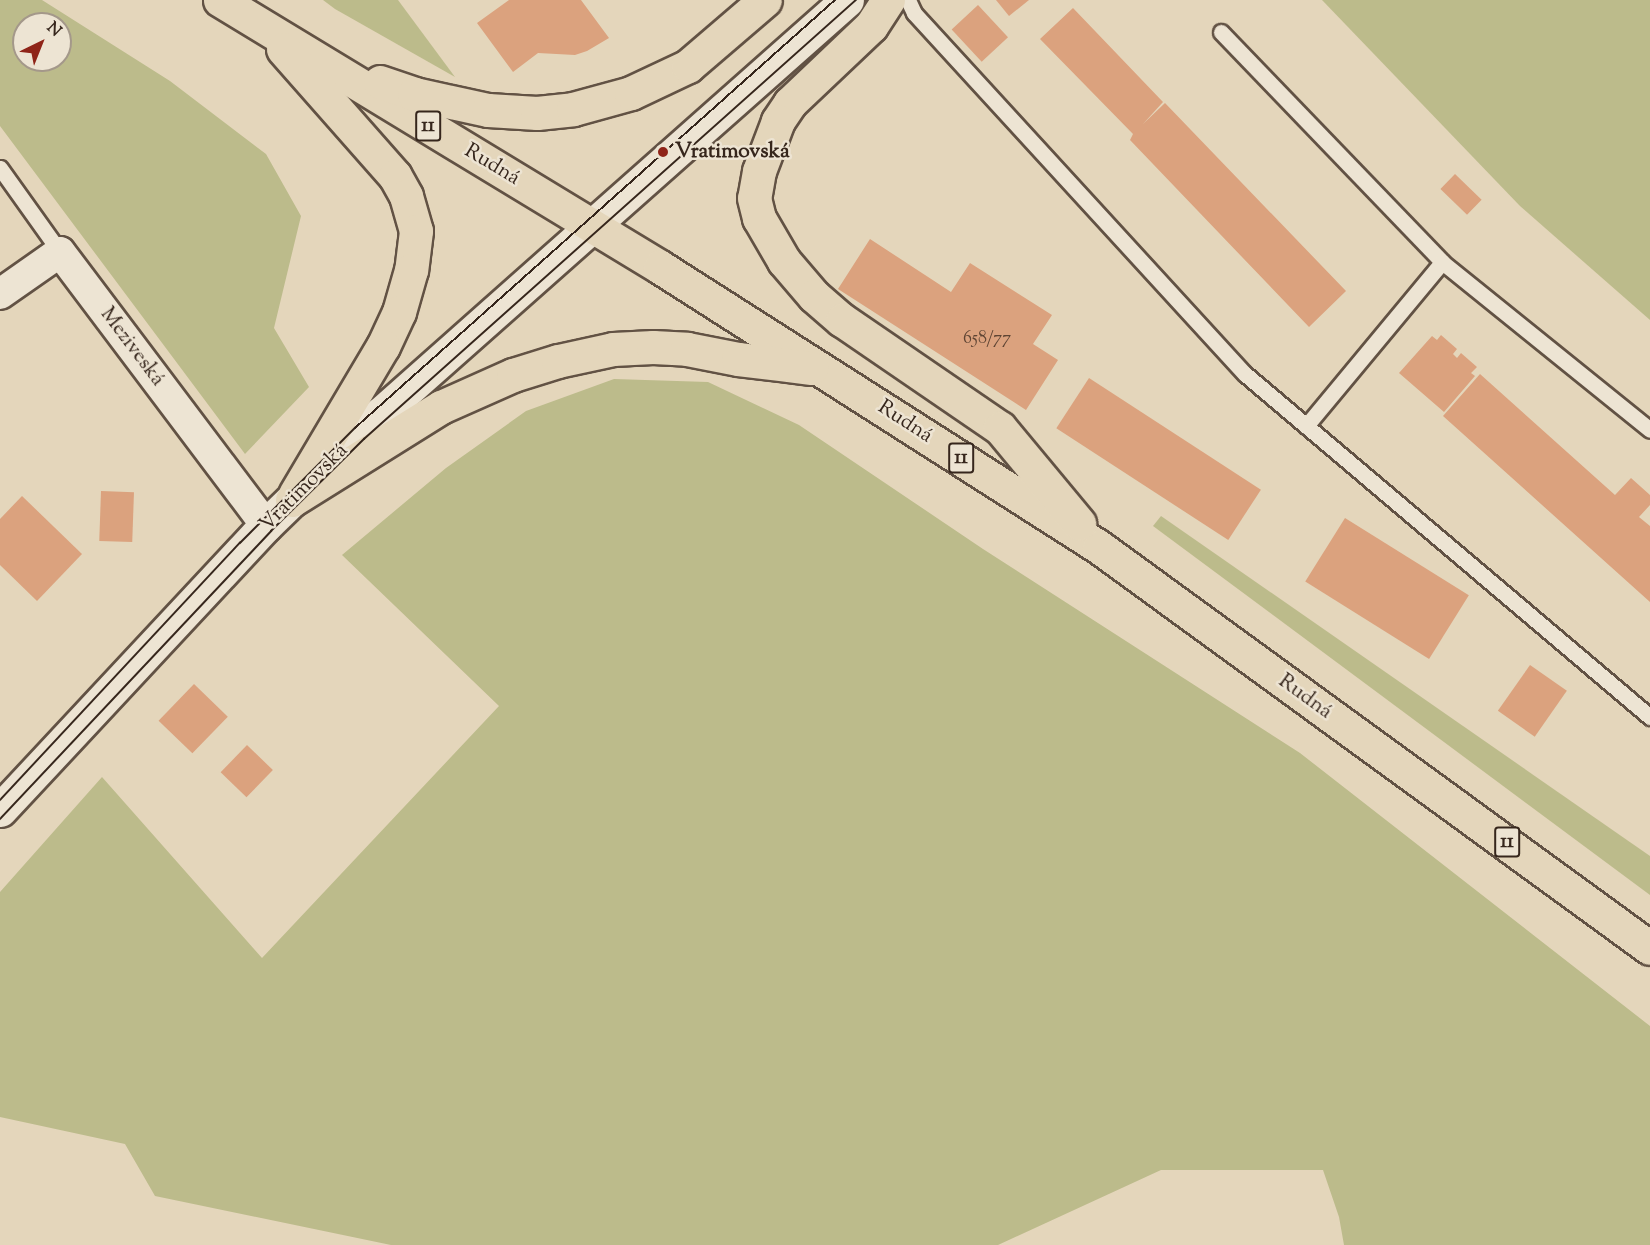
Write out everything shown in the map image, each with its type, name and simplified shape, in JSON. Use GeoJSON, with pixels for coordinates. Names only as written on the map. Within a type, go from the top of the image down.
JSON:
{"type":"FeatureCollection","features":[{"type":"Feature","properties":{"kind":"main road","name":"Rudná"},"geometry":{"type":"LineString","coordinates":[[220,0],[593,225],[1099,547],[1650,948]]}},
{"type":"Feature","properties":{"kind":"main road"},"geometry":{"type":"LineString","coordinates":[[264,27],[384,84],[414,94],[488,110],[537,113],[611,100],[666,77],[688,66],[765,0]]}},
{"type":"Feature","properties":{"kind":"main road"},"geometry":{"type":"LineString","coordinates":[[888,0],[871,26],[790,103],[778,121],[759,171],[754,198],[759,218],[784,261],[814,296],[842,320],[1000,428],[1099,547]]}},
{"type":"Feature","properties":{"kind":"main road"},"geometry":{"type":"LineString","coordinates":[[264,27],[395,176],[406,196],[416,231],[415,252],[399,312],[383,346],[292,500]]}},
{"type":"Feature","properties":{"kind":"main road"},"geometry":{"type":"LineString","coordinates":[[292,500],[441,407],[513,375],[568,359],[613,349],[676,348],[822,369]]}},
{"type":"Feature","properties":{"kind":"street","name":"Vratimovská"},"geometry":{"type":"LineString","coordinates":[[0,810],[267,525],[380,414],[847,0]]}},
{"type":"Feature","properties":{"kind":"street"},"geometry":{"type":"LineString","coordinates":[[0,294],[60,252]]}},
{"type":"Feature","properties":{"kind":"street","name":"Meziveská"},"geometry":{"type":"LineString","coordinates":[[60,252],[267,525]]}},
{"type":"Feature","properties":{"kind":"lane"},"geometry":{"type":"LineString","coordinates":[[908,0],[914,14],[1245,374],[1650,717]]}},
{"type":"Feature","properties":{"kind":"lane"},"geometry":{"type":"LineString","coordinates":[[1221,32],[1442,262],[1650,430]]}},
{"type":"Feature","properties":{"kind":"lane","name":"Meziveská"},"geometry":{"type":"LineString","coordinates":[[0,168],[60,252]]}},
{"type":"Feature","properties":{"kind":"lane"},"geometry":{"type":"LineString","coordinates":[[1306,426],[1442,262]]}},
{"type":"Feature","properties":{"kind":"shaded area"},"geometry":{"type":"Polygon","coordinates":[[[0,0],[42,0],[61,12],[12,12],[12,72],[72,72],[72,19],[170,81],[266,154],[301,216],[274,328],[309,387],[245,454],[0,126],[0,0]]]}},
{"type":"Feature","properties":{"kind":"shaded area"},"geometry":{"type":"Polygon","coordinates":[[[323,0],[398,0],[455,77],[335,9],[323,0]]]}},
{"type":"Feature","properties":{"kind":"shaded area"},"geometry":{"type":"Polygon","coordinates":[[[1322,0],[1650,0],[1650,320],[1520,206],[1322,0]]]}},
{"type":"Feature","properties":{"kind":"shaded area"},"geometry":{"type":"Polygon","coordinates":[[[614,379],[708,382],[799,425],[983,549],[1300,753],[1650,1026],[1650,1245],[1344,1245],[1339,1217],[1323,1170],[1161,1170],[998,1245],[391,1245],[155,1196],[125,1144],[0,1117],[0,892],[102,777],[262,958],[499,706],[342,555],[446,468],[526,411],[614,379]]]}},
{"type":"Feature","properties":{"kind":"shaded area"},"geometry":{"type":"Polygon","coordinates":[[[1161,516],[1650,856],[1650,895],[1153,526],[1161,516]]]}},
{"type":"Feature","properties":{"kind":"building"},"geometry":{"type":"Polygon","coordinates":[[[509,0],[581,0],[609,38],[575,55],[538,53],[513,72],[477,23],[509,0]]]}},
{"type":"Feature","properties":{"kind":"building"},"geometry":{"type":"Polygon","coordinates":[[[996,0],[1029,0],[1009,16],[996,0]]]}},
{"type":"Feature","properties":{"kind":"building"},"geometry":{"type":"Polygon","coordinates":[[[978,5],[1008,37],[982,62],[952,30],[978,5]]]}},
{"type":"Feature","properties":{"kind":"building"},"geometry":{"type":"Polygon","coordinates":[[[1073,8],[1163,102],[1143,124],[1165,103],[1346,291],[1309,327],[1130,140],[1133,134],[1040,39],[1073,8]]]}},
{"type":"Feature","properties":{"kind":"building"},"geometry":{"type":"Polygon","coordinates":[[[1455,174],[1482,200],[1467,215],[1440,189],[1455,174]]]}},
{"type":"Feature","properties":{"kind":"building"},"geometry":{"type":"Polygon","coordinates":[[[870,239],[951,292],[970,263],[1052,315],[1033,344],[1058,360],[1026,410],[838,289],[870,239]]]}},
{"type":"Feature","properties":{"kind":"building"},"geometry":{"type":"Polygon","coordinates":[[[1441,335],[1457,349],[1453,354],[1457,358],[1461,353],[1477,367],[1471,373],[1475,376],[1444,412],[1399,373],[1432,336],[1437,340],[1441,335]]]}},
{"type":"Feature","properties":{"kind":"building"},"geometry":{"type":"Polygon","coordinates":[[[1480,374],[1615,495],[1631,478],[1650,495],[1650,505],[1639,517],[1650,526],[1650,602],[1443,416],[1480,374]]]}},
{"type":"Feature","properties":{"kind":"building"},"geometry":{"type":"Polygon","coordinates":[[[1089,378],[1261,490],[1228,540],[1056,428],[1089,378]]]}},
{"type":"Feature","properties":{"kind":"building"},"geometry":{"type":"Polygon","coordinates":[[[101,491],[134,492],[132,542],[99,541],[101,491]]]}},
{"type":"Feature","properties":{"kind":"building"},"geometry":{"type":"Polygon","coordinates":[[[22,496],[82,554],[37,601],[0,565],[0,519],[22,496]]]}},
{"type":"Feature","properties":{"kind":"building"},"geometry":{"type":"Polygon","coordinates":[[[1345,518],[1469,595],[1429,659],[1305,582],[1345,518]]]}},
{"type":"Feature","properties":{"kind":"building"},"geometry":{"type":"Polygon","coordinates":[[[1530,665],[1567,691],[1535,737],[1498,711],[1530,665]]]}},
{"type":"Feature","properties":{"kind":"building"},"geometry":{"type":"Polygon","coordinates":[[[194,684],[228,717],[192,753],[159,721],[194,684]]]}},
{"type":"Feature","properties":{"kind":"building"},"geometry":{"type":"Polygon","coordinates":[[[247,745],[273,770],[246,797],[221,772],[247,745]]]}},
{"type":"Feature","properties":{"kind":"tram line"},"geometry":{"type":"LineString","coordinates":[[0,800],[240,543],[355,428],[835,0]]}},
{"type":"Feature","properties":{"kind":"tram line"},"geometry":{"type":"LineString","coordinates":[[0,819],[271,531],[364,439],[856,0]]}},
{"type":"Feature","properties":{"kind":"place","name":"Vratimovská"},"geometry":{"type":"Point","coordinates":[663,152]}}]}
